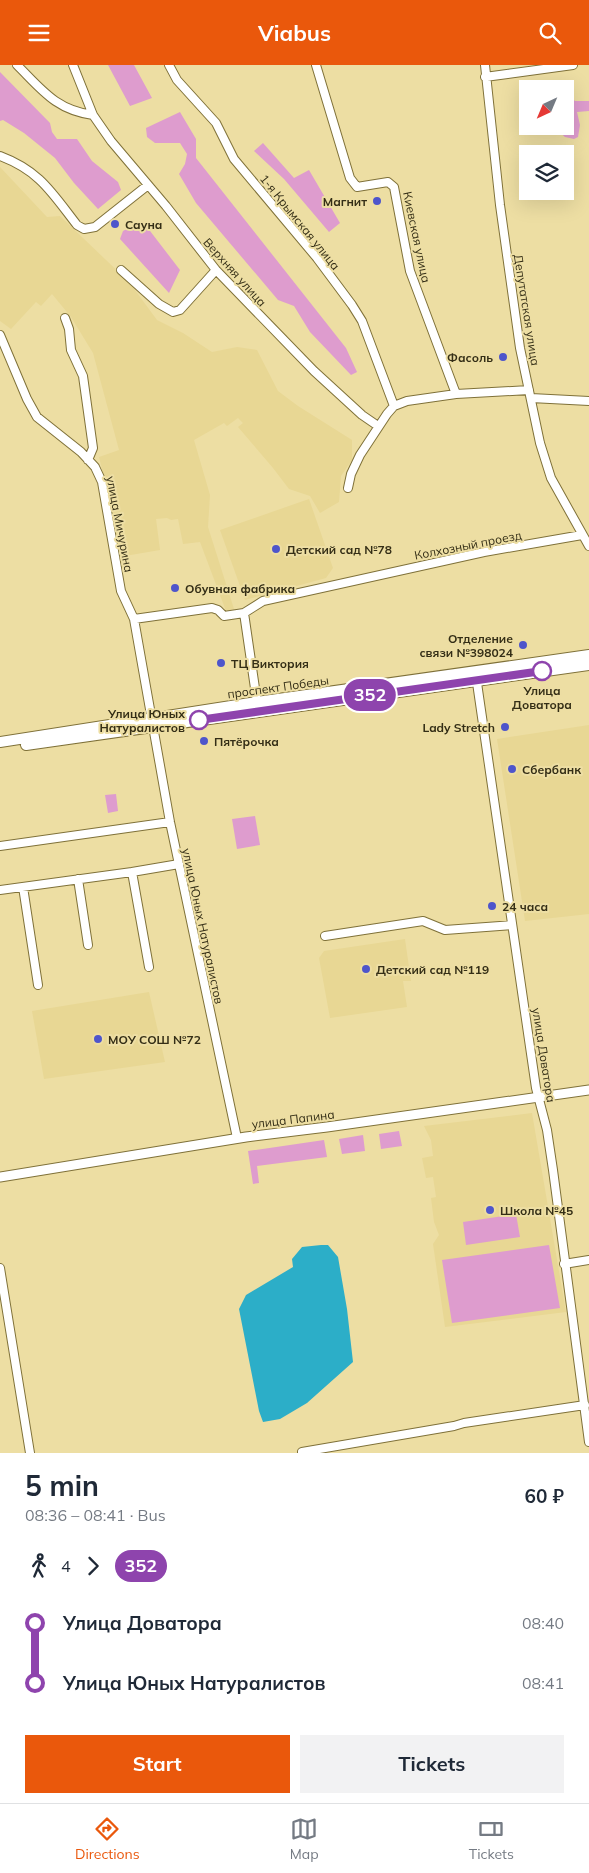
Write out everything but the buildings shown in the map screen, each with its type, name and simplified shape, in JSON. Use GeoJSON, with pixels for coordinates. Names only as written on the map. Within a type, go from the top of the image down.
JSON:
{"type":"FeatureCollection","features":[{"type":"Feature","properties":{"kind":"main road","name":"проспект Победы"},"geometry":{"type":"LineString","coordinates":[[0,742],[152,723],[476,676],[589,655]]}},
{"type":"Feature","properties":{"kind":"main road","name":"проспект Победы"},"geometry":{"type":"LineString","coordinates":[[0,749],[152,723],[257,702],[476,676],[589,665]]}},
{"type":"Feature","properties":{"kind":"street"},"geometry":{"type":"LineString","coordinates":[[17,65],[63,107],[79,113],[93,115]]}},
{"type":"Feature","properties":{"kind":"street","name":"Верхняя улица"},"geometry":{"type":"LineString","coordinates":[[73,65],[93,115],[111,141],[216,271],[314,371],[362,415],[378,427]]}},
{"type":"Feature","properties":{"kind":"street"},"geometry":{"type":"LineString","coordinates":[[170,67],[179,65]]}},
{"type":"Feature","properties":{"kind":"street","name":"Киевская улица"},"geometry":{"type":"LineString","coordinates":[[316,65],[350,178],[357,187],[388,182],[394,187],[410,271],[456,394]]}},
{"type":"Feature","properties":{"kind":"street","name":"Депутатская улица"},"geometry":{"type":"LineString","coordinates":[[485,65],[500,205],[520,348],[540,443],[551,478],[589,546]]}},
{"type":"Feature","properties":{"kind":"street"},"geometry":{"type":"LineString","coordinates":[[485,77],[573,65]]}},
{"type":"Feature","properties":{"kind":"street","name":"1-я Крымская улица"},"geometry":{"type":"LineString","coordinates":[[170,67],[177,79],[216,123],[234,159],[317,258],[352,305],[362,321],[394,406]]}},
{"type":"Feature","properties":{"kind":"street"},"geometry":{"type":"LineString","coordinates":[[0,156],[18,163],[33,173],[46,186],[77,225],[84,229],[95,227],[148,185]]}},
{"type":"Feature","properties":{"kind":"street"},"geometry":{"type":"LineString","coordinates":[[121,270],[159,304],[173,312],[180,310],[199,287],[216,271]]}},
{"type":"Feature","properties":{"kind":"street"},"geometry":{"type":"LineString","coordinates":[[65,318],[69,329],[72,350],[83,376],[93,448],[88,460]]}},
{"type":"Feature","properties":{"kind":"street","name":"улица Мичурина"},"geometry":{"type":"LineString","coordinates":[[0,335],[27,399],[37,417],[64,437],[88,460],[95,467],[102,482],[121,591],[134,619],[152,723]]}},
{"type":"Feature","properties":{"kind":"street"},"geometry":{"type":"LineString","coordinates":[[348,488],[354,467],[378,427],[394,406],[407,401],[456,394],[529,390]]}},
{"type":"Feature","properties":{"kind":"street"},"geometry":{"type":"LineString","coordinates":[[531,399],[589,401]]}},
{"type":"Feature","properties":{"kind":"street","name":"Колхозный проезд"},"geometry":{"type":"LineString","coordinates":[[244,613],[263,601],[484,552],[582,535]]}},
{"type":"Feature","properties":{"kind":"street"},"geometry":{"type":"LineString","coordinates":[[134,619],[212,608],[218,610],[224,616],[244,613],[257,702]]}},
{"type":"Feature","properties":{"kind":"street","name":"улица Доватора"},"geometry":{"type":"LineString","coordinates":[[476,676],[537,1097],[547,1130],[589,1442]]}},
{"type":"Feature","properties":{"kind":"street","name":"улица Юных Натуралистов"},"geometry":{"type":"LineString","coordinates":[[152,723],[170,822],[236,1138]]}},
{"type":"Feature","properties":{"kind":"street"},"geometry":{"type":"LineString","coordinates":[[0,846],[170,822]]}},
{"type":"Feature","properties":{"kind":"street"},"geometry":{"type":"LineString","coordinates":[[0,890],[179,864]]}},
{"type":"Feature","properties":{"kind":"street"},"geometry":{"type":"LineString","coordinates":[[132,872],[149,967]]}},
{"type":"Feature","properties":{"kind":"street"},"geometry":{"type":"LineString","coordinates":[[78,879],[88,945]]}},
{"type":"Feature","properties":{"kind":"street"},"geometry":{"type":"LineString","coordinates":[[23,887],[38,985]]}},
{"type":"Feature","properties":{"kind":"street"},"geometry":{"type":"LineString","coordinates":[[326,936],[423,921],[445,930],[512,925]]}},
{"type":"Feature","properties":{"kind":"street","name":"улица Папина"},"geometry":{"type":"LineString","coordinates":[[0,1177],[236,1138],[589,1090]]}},
{"type":"Feature","properties":{"kind":"street"},"geometry":{"type":"LineString","coordinates":[[564,1264],[589,1260]]}},
{"type":"Feature","properties":{"kind":"street"},"geometry":{"type":"LineString","coordinates":[[0,1268],[30,1453]]}},
{"type":"Feature","properties":{"kind":"street"},"geometry":{"type":"LineString","coordinates":[[302,1452],[464,1423],[585,1405]]}},
{"type":"Feature","properties":{"kind":"shaded area"},"geometry":{"type":"Polygon","coordinates":[[[108,65],[134,65],[152,98],[130,106],[108,65]]]}},
{"type":"Feature","properties":{"kind":"shaded area"},"geometry":{"type":"Polygon","coordinates":[[[0,72],[50,123],[52,132],[57,139],[77,139],[92,161],[118,182],[121,190],[98,209],[74,183],[55,158],[24,133],[3,120],[0,121],[0,72]]]}},
{"type":"Feature","properties":{"kind":"shaded area"},"geometry":{"type":"Polygon","coordinates":[[[574,100],[589,101],[589,111],[577,112],[580,125],[578,137],[574,139],[563,135],[574,135],[574,100]]]}},
{"type":"Feature","properties":{"kind":"shaded area"},"geometry":{"type":"Polygon","coordinates":[[[180,112],[196,139],[196,158],[346,348],[357,372],[351,375],[310,332],[294,306],[278,300],[196,203],[179,174],[185,164],[187,154],[180,143],[155,143],[147,137],[146,128],[180,112]]]}},
{"type":"Feature","properties":{"kind":"shaded area"},"geometry":{"type":"Polygon","coordinates":[[[263,143],[294,178],[309,170],[340,223],[329,232],[284,179],[254,151],[263,143]]]}},
{"type":"Feature","properties":{"kind":"shaded area"},"geometry":{"type":"Polygon","coordinates":[[[0,167],[47,217],[60,216],[129,282],[157,320],[183,333],[212,352],[237,347],[257,350],[278,391],[352,440],[352,460],[341,476],[339,502],[320,513],[310,496],[289,489],[238,427],[243,423],[238,418],[227,426],[224,423],[194,440],[210,495],[208,527],[234,609],[226,611],[200,542],[183,544],[178,519],[156,519],[160,550],[119,557],[99,457],[119,450],[93,353],[71,317],[52,294],[41,306],[36,302],[11,329],[0,321],[0,167]]]}},
{"type":"Feature","properties":{"kind":"shaded area"},"geometry":{"type":"Polygon","coordinates":[[[138,223],[147,227],[180,270],[169,293],[120,239],[123,231],[138,223]]]}},
{"type":"Feature","properties":{"kind":"shaded area","name":"Детский сад №78"},"geometry":{"type":"Polygon","coordinates":[[[309,499],[333,568],[326,578],[245,600],[220,530],[309,499]]]}},
{"type":"Feature","properties":{"kind":"shaded area"},"geometry":{"type":"Polygon","coordinates":[[[589,725],[589,914],[525,921],[497,739],[589,725]]]}},
{"type":"Feature","properties":{"kind":"shaded area"},"geometry":{"type":"Polygon","coordinates":[[[116,794],[118,811],[108,813],[105,795],[116,794]]]}},
{"type":"Feature","properties":{"kind":"shaded area"},"geometry":{"type":"Polygon","coordinates":[[[255,816],[260,845],[237,849],[232,819],[255,816]]]}},
{"type":"Feature","properties":{"kind":"shaded area","name":"Детский сад №119"},"geometry":{"type":"Polygon","coordinates":[[[405,939],[411,981],[403,981],[407,1007],[330,1018],[319,958],[324,951],[405,939]]]}},
{"type":"Feature","properties":{"kind":"shaded area","name":"МОУ СОШ №72"},"geometry":{"type":"Polygon","coordinates":[[[149,992],[165,1062],[44,1079],[32,1011],[149,992]]]}},
{"type":"Feature","properties":{"kind":"shaded area","name":"Школа №45"},"geometry":{"type":"Polygon","coordinates":[[[532,1113],[566,1312],[445,1327],[433,1244],[439,1235],[434,1222],[431,1198],[436,1197],[433,1177],[426,1178],[422,1158],[433,1156],[431,1140],[424,1126],[532,1113]]]}},
{"type":"Feature","properties":{"kind":"shaded area"},"geometry":{"type":"Polygon","coordinates":[[[399,1131],[402,1146],[381,1149],[379,1134],[399,1131]]]}},
{"type":"Feature","properties":{"kind":"shaded area"},"geometry":{"type":"Polygon","coordinates":[[[363,1135],[365,1151],[342,1154],[339,1139],[363,1135]]]}},
{"type":"Feature","properties":{"kind":"shaded area"},"geometry":{"type":"Polygon","coordinates":[[[324,1140],[327,1157],[257,1166],[259,1183],[253,1184],[248,1151],[324,1140]]]}},
{"type":"Feature","properties":{"kind":"shaded area"},"geometry":{"type":"Polygon","coordinates":[[[516,1214],[520,1237],[466,1245],[463,1222],[516,1214]]]}},
{"type":"Feature","properties":{"kind":"shaded area"},"geometry":{"type":"Polygon","coordinates":[[[549,1245],[560,1308],[452,1323],[442,1260],[549,1245]]]}},
{"type":"Feature","properties":{"kind":"water"},"geometry":{"type":"Polygon","coordinates":[[[328,1245],[338,1257],[347,1309],[353,1362],[307,1403],[280,1419],[263,1422],[259,1411],[239,1309],[246,1295],[293,1267],[292,1259],[302,1247],[328,1245]]]}},
{"type":"Feature","properties":{"kind":"bus line","name":"352"},"geometry":{"type":"LineString","coordinates":[[199,720],[542,671]]}},
{"type":"Feature","properties":{"kind":"place","name":"Магнит"},"geometry":{"type":"Point","coordinates":[377,201]}},
{"type":"Feature","properties":{"kind":"place","name":"Сауна"},"geometry":{"type":"Point","coordinates":[115,224]}},
{"type":"Feature","properties":{"kind":"place","name":"Фасоль"},"geometry":{"type":"Point","coordinates":[503,357]}},
{"type":"Feature","properties":{"kind":"place","name":"Детский сад №78"},"geometry":{"type":"Point","coordinates":[276,549]}},
{"type":"Feature","properties":{"kind":"place","name":"Обувная фабрика"},"geometry":{"type":"Point","coordinates":[175,588]}},
{"type":"Feature","properties":{"kind":"place","name":"Отделение связи №398024"},"geometry":{"type":"Point","coordinates":[523,645]}},
{"type":"Feature","properties":{"kind":"place","name":"ТЦ Виктория"},"geometry":{"type":"Point","coordinates":[221,663]}},
{"type":"Feature","properties":{"kind":"place","name":"Улица Доватора"},"geometry":{"type":"Point","coordinates":[542,671]}},
{"type":"Feature","properties":{"kind":"place","name":"Улица Юных Натуралистов"},"geometry":{"type":"Point","coordinates":[199,720]}},
{"type":"Feature","properties":{"kind":"place","name":"Lady Stretch"},"geometry":{"type":"Point","coordinates":[505,727]}},
{"type":"Feature","properties":{"kind":"place","name":"Пятёрочка"},"geometry":{"type":"Point","coordinates":[204,741]}},
{"type":"Feature","properties":{"kind":"place","name":"Сбербанк"},"geometry":{"type":"Point","coordinates":[512,769]}},
{"type":"Feature","properties":{"kind":"place","name":"24 часа"},"geometry":{"type":"Point","coordinates":[492,906]}},
{"type":"Feature","properties":{"kind":"place","name":"Детский сад №119"},"geometry":{"type":"Point","coordinates":[366,969]}},
{"type":"Feature","properties":{"kind":"place","name":"МОУ СОШ №72"},"geometry":{"type":"Point","coordinates":[98,1039]}},
{"type":"Feature","properties":{"kind":"place","name":"Школа №45"},"geometry":{"type":"Point","coordinates":[490,1210]}}]}
